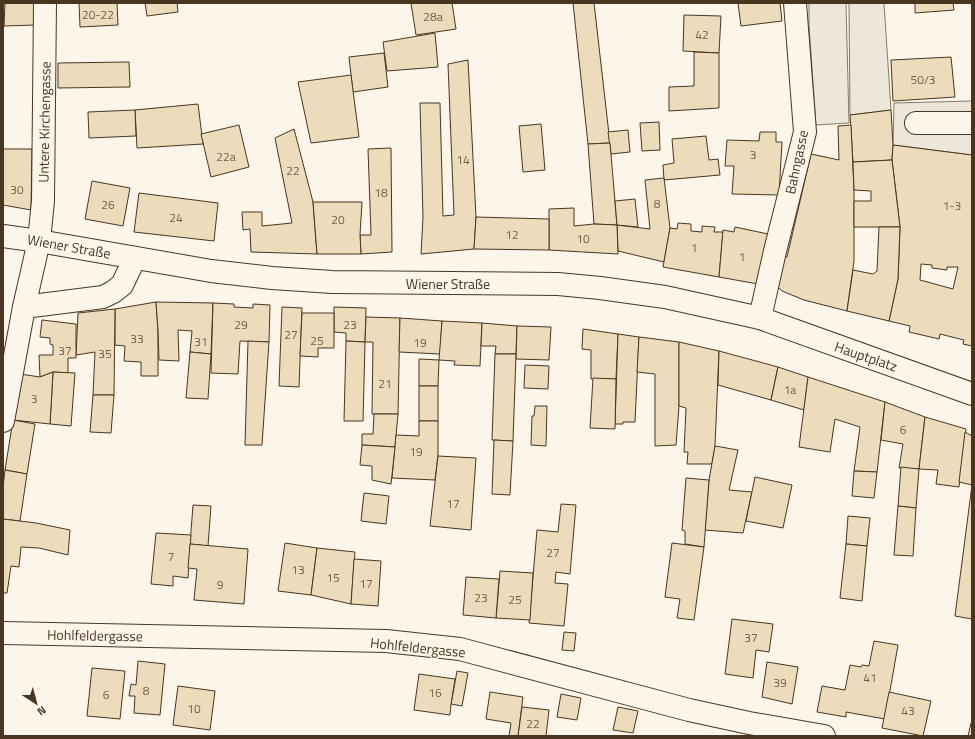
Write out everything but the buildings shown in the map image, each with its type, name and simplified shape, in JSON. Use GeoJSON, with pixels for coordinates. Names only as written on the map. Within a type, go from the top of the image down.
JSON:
{"type":"FeatureCollection","features":[{"type":"Feature","properties":{"kind":"street","name":"Untere Kirchengasse"},"geometry":{"type":"LineString","coordinates":[[3,421],[24,307],[39,241],[43,201],[45,3]]}},
{"type":"Feature","properties":{"kind":"street","name":"Bahngasse"},"geometry":{"type":"LineString","coordinates":[[760,318],[805,132],[795,3]]}},
{"type":"Feature","properties":{"kind":"street"},"geometry":{"type":"LineString","coordinates":[[916,123],[972,123]]}},
{"type":"Feature","properties":{"kind":"street","name":"Wiener Straße"},"geometry":{"type":"LineString","coordinates":[[3,236],[211,271],[272,278],[332,282],[543,284],[600,288],[665,297],[760,318]]}},
{"type":"Feature","properties":{"kind":"street"},"geometry":{"type":"LineString","coordinates":[[24,307],[103,297],[122,285],[135,258]]}},
{"type":"Feature","properties":{"kind":"street","name":"Hauptplatz"},"geometry":{"type":"LineString","coordinates":[[760,318],[972,394]]}},
{"type":"Feature","properties":{"kind":"street","name":"Hohlfeldergasse"},"geometry":{"type":"LineString","coordinates":[[3,633],[386,641],[460,649],[689,710],[824,736]]}},
{"type":"Feature","properties":{"kind":"shaded area"},"geometry":{"type":"Polygon","coordinates":[[[809,3],[846,3],[849,123],[816,125],[809,25],[809,3]]]}},
{"type":"Feature","properties":{"kind":"shaded area"},"geometry":{"type":"Polygon","coordinates":[[[849,3],[884,3],[891,110],[850,115],[849,3]]]}},
{"type":"Feature","properties":{"kind":"shaded area"},"geometry":{"type":"Polygon","coordinates":[[[972,101],[972,155],[893,145],[894,103],[972,101]]]}}]}
